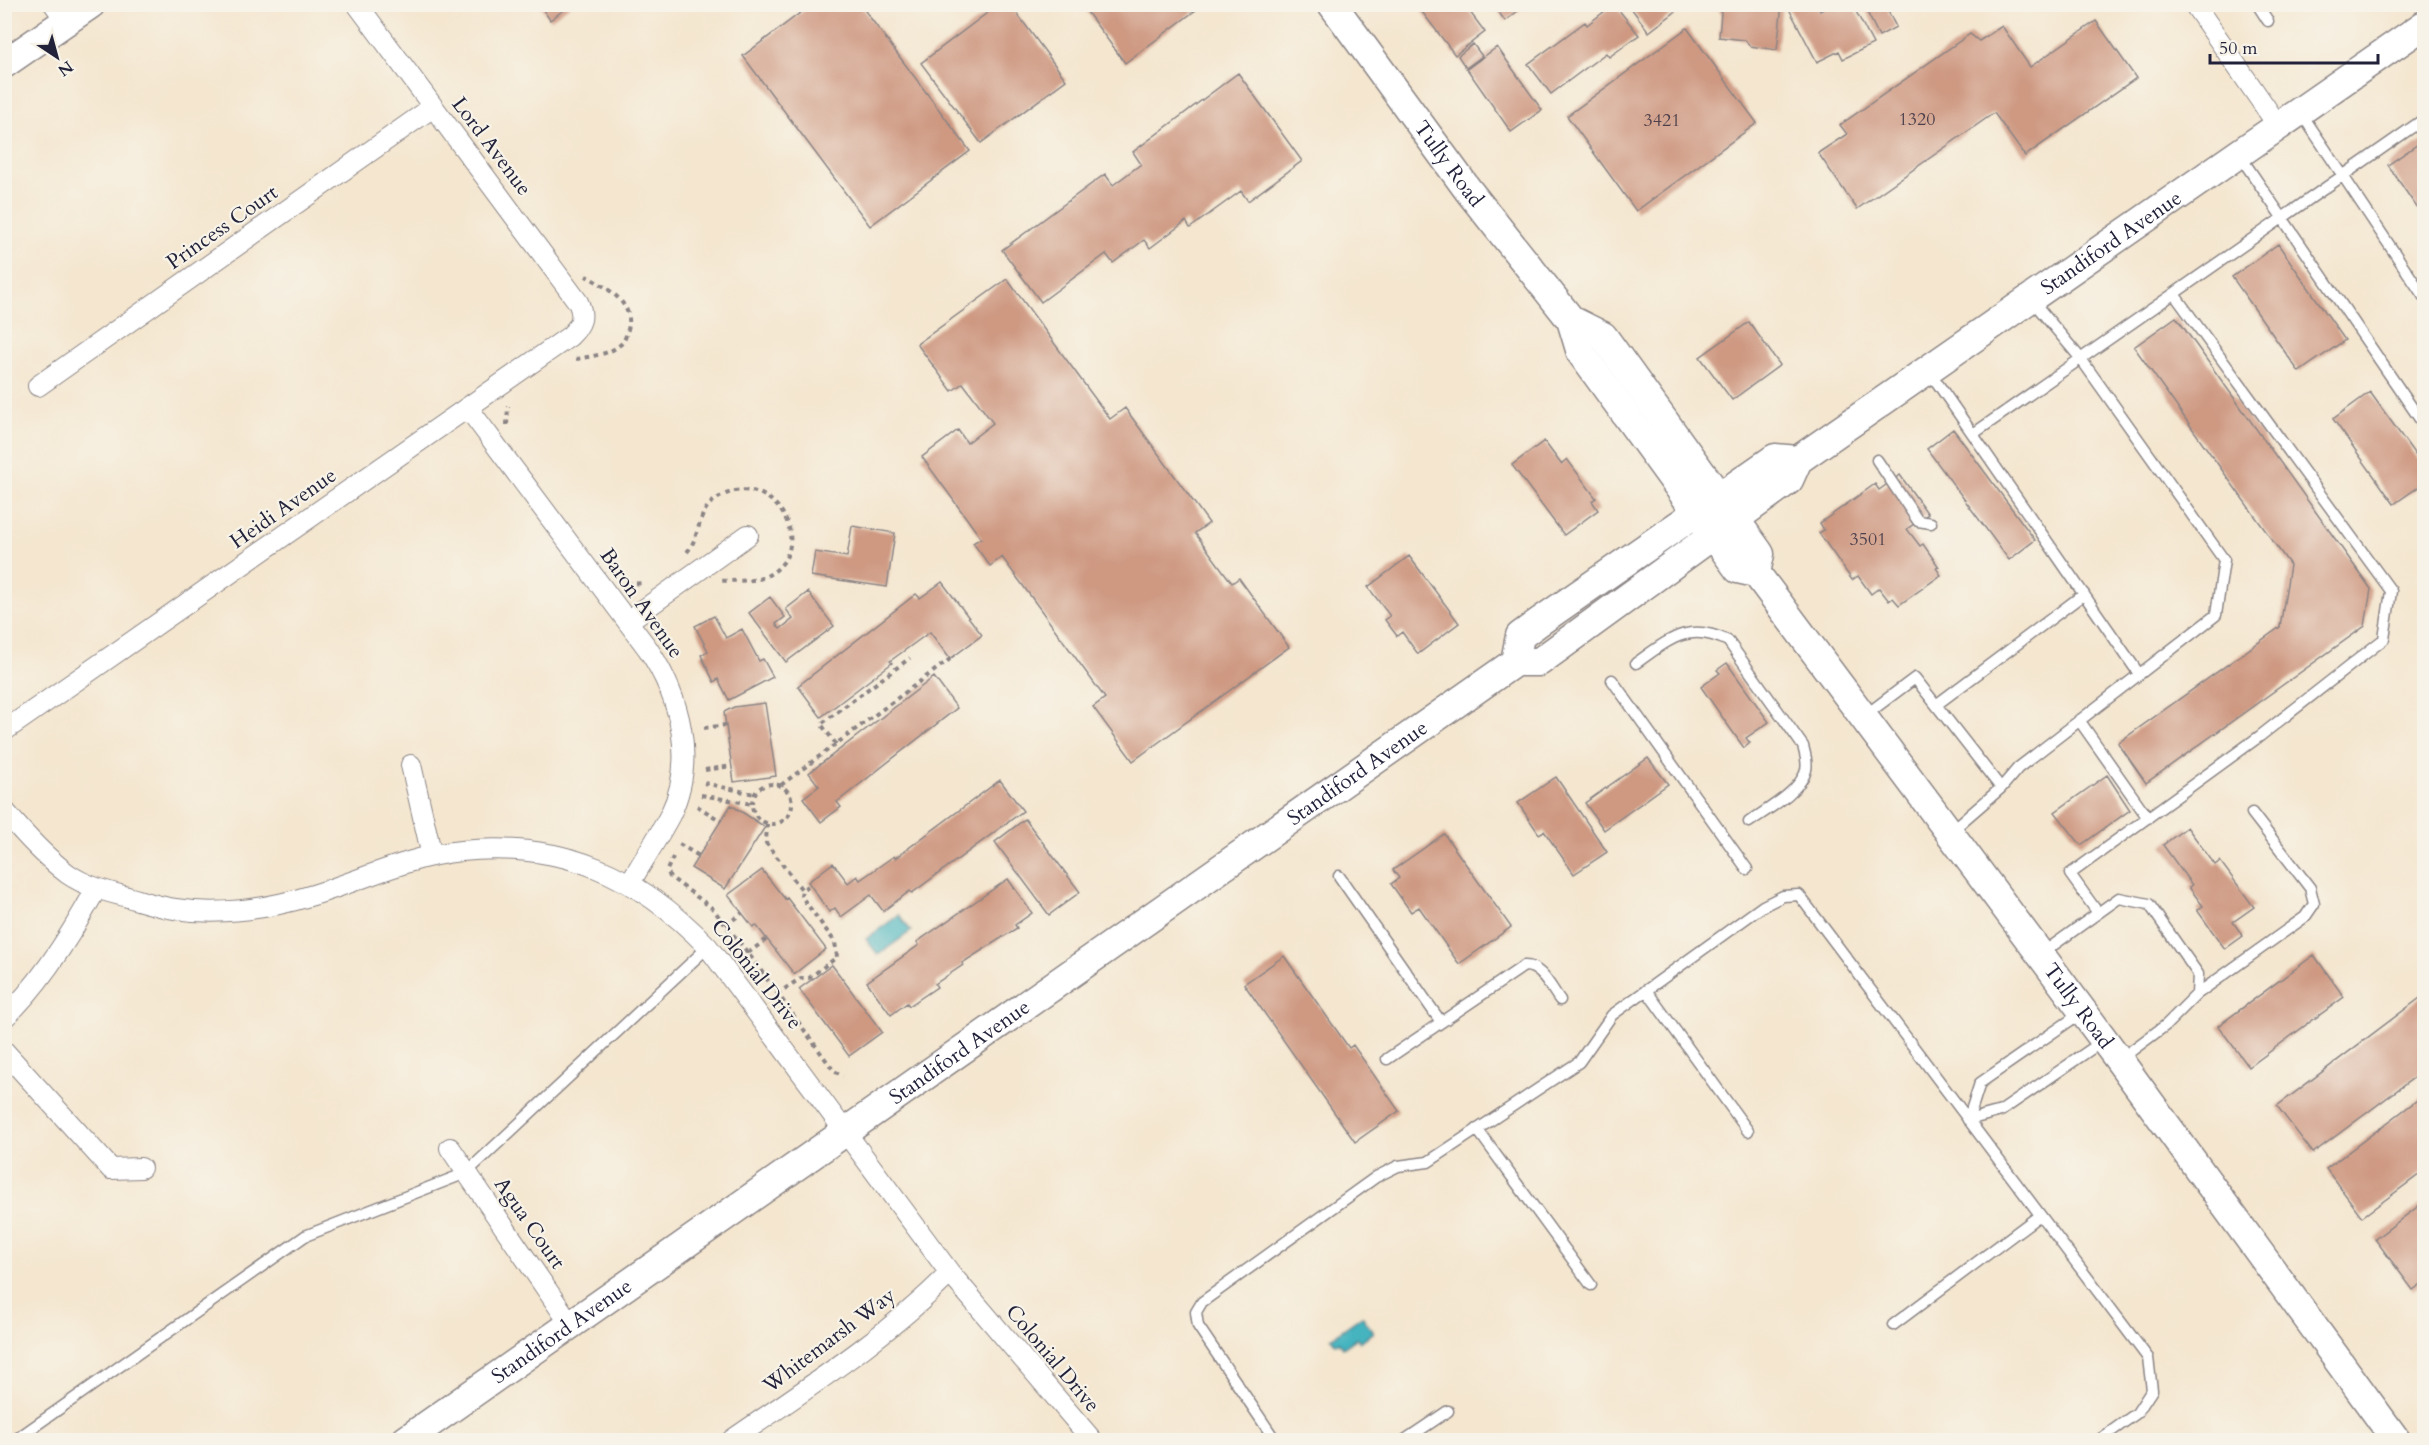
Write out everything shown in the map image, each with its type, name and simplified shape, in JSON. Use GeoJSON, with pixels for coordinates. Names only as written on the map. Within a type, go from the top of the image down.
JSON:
{"type":"FeatureCollection","features":[{"type":"Feature","properties":{"kind":"main road"},"geometry":{"type":"LineString","coordinates":[[4,64],[60,13],[91,4]]}},
{"type":"Feature","properties":{"kind":"main road","name":"Tully Road"},"geometry":{"type":"LineString","coordinates":[[1332,4],[1468,190],[1571,320],[1603,336],[1708,504],[1726,528],[1760,554],[1756,573],[2111,1050],[2383,1436]]}},
{"type":"Feature","properties":{"kind":"main road","name":"Standiford Avenue"},"geometry":{"type":"LineString","coordinates":[[406,1440],[1515,662],[1539,662],[1789,480],[1798,460],[2424,25]]}},
{"type":"Feature","properties":{"kind":"main road","name":"Standiford Avenue"},"geometry":{"type":"LineString","coordinates":[[1515,662],[1520,636],[1775,459],[1798,460]]}},
{"type":"Feature","properties":{"kind":"street","name":"Lord Avenue"},"geometry":{"type":"LineString","coordinates":[[357,4],[578,302],[582,318]]}},
{"type":"Feature","properties":{"kind":"street"},"geometry":{"type":"LineString","coordinates":[[2194,4],[2290,120]]}},
{"type":"Feature","properties":{"kind":"street","name":"Princess Court"},"geometry":{"type":"LineString","coordinates":[[38,386],[433,107]]}},
{"type":"Feature","properties":{"kind":"street","name":"Heidi Avenue"},"geometry":{"type":"LineString","coordinates":[[4,731],[570,336],[577,329],[582,318]]}},
{"type":"Feature","properties":{"kind":"street","name":"Baron Avenue"},"geometry":{"type":"LineString","coordinates":[[468,408],[628,621],[664,673],[671,692],[683,735],[680,786],[670,814],[630,883]]}},
{"type":"Feature","properties":{"kind":"street"},"geometry":{"type":"LineString","coordinates":[[628,621],[748,535]]}},
{"type":"Feature","properties":{"kind":"street"},"geometry":{"type":"LineString","coordinates":[[411,765],[432,856]]}},
{"type":"Feature","properties":{"kind":"street","name":"Colonial Drive"},"geometry":{"type":"LineString","coordinates":[[4,810],[39,849],[69,874],[96,889],[173,909],[236,912],[277,905],[313,896],[432,856],[459,851],[505,849],[541,853],[575,860],[630,883],[686,924],[708,947],[950,1273],[1092,1440]]}},
{"type":"Feature","properties":{"kind":"street"},"geometry":{"type":"LineString","coordinates":[[4,1018],[36,981],[75,927],[96,889]]}},
{"type":"Feature","properties":{"kind":"street"},"geometry":{"type":"LineString","coordinates":[[4,1051],[111,1169],[141,1168]]}},
{"type":"Feature","properties":{"kind":"street","name":"Agua Court"},"geometry":{"type":"LineString","coordinates":[[450,1148],[571,1325]]}},
{"type":"Feature","properties":{"kind":"street","name":"Whitemarsh Way"},"geometry":{"type":"LineString","coordinates":[[732,1440],[875,1339],[930,1294],[950,1273]]}},
{"type":"Feature","properties":{"kind":"lane"},"geometry":{"type":"LineString","coordinates":[[2257,4],[2268,21]]}},
{"type":"Feature","properties":{"kind":"lane"},"geometry":{"type":"LineString","coordinates":[[1973,434],[2424,119]]}},
{"type":"Feature","properties":{"kind":"lane"},"geometry":{"type":"LineString","coordinates":[[2290,120],[2342,176],[2424,297]]}},
{"type":"Feature","properties":{"kind":"lane"},"geometry":{"type":"LineString","coordinates":[[2239,155],[2424,425]]}},
{"type":"Feature","properties":{"kind":"lane"},"geometry":{"type":"LineString","coordinates":[[2098,913],[2070,874],[2260,736],[2384,639],[2391,591],[2174,294]]}},
{"type":"Feature","properties":{"kind":"lane"},"geometry":{"type":"LineString","coordinates":[[1949,833],[2001,788],[2018,768],[2216,615],[2224,560],[2082,359],[2031,298]]}},
{"type":"Feature","properties":{"kind":"lane"},"geometry":{"type":"LineString","coordinates":[[1928,369],[2139,674]]}},
{"type":"Feature","properties":{"kind":"lane"},"geometry":{"type":"LineString","coordinates":[[1877,460],[1918,521],[1931,523]]}},
{"type":"Feature","properties":{"kind":"lane"},"geometry":{"type":"LineString","coordinates":[[1936,705],[2084,594]]}},
{"type":"Feature","properties":{"kind":"lane"},"geometry":{"type":"LineString","coordinates":[[1636,663],[1668,640],[1693,631],[1712,633],[1728,641],[1803,746],[1806,771],[1796,788],[1749,822]]}},
{"type":"Feature","properties":{"kind":"lane"},"geometry":{"type":"LineString","coordinates":[[1863,717],[1915,678],[2001,788]]}},
{"type":"Feature","properties":{"kind":"lane"},"geometry":{"type":"LineString","coordinates":[[1612,680],[1747,868]]}},
{"type":"Feature","properties":{"kind":"lane"},"geometry":{"type":"LineString","coordinates":[[2079,720],[2148,818]]}},
{"type":"Feature","properties":{"kind":"lane"},"geometry":{"type":"LineString","coordinates":[[1968,1120],[2001,1111],[2111,1050],[2166,1025],[2197,994],[2305,917],[2314,904],[2310,888],[2252,813]]}},
{"type":"Feature","properties":{"kind":"lane"},"geometry":{"type":"LineString","coordinates":[[1339,876],[1441,1022]]}},
{"type":"Feature","properties":{"kind":"lane"},"geometry":{"type":"LineString","coordinates":[[1275,1440],[1198,1326],[1196,1312],[1202,1302],[1376,1177],[1398,1166],[1428,1162],[1579,1062],[1612,1015],[1763,906],[1783,896],[1798,895],[2148,1358],[2152,1390],[2137,1413],[2098,1440]]}},
{"type":"Feature","properties":{"kind":"lane"},"geometry":{"type":"LineString","coordinates":[[2039,955],[2119,898],[2149,904],[2198,974],[2197,994]]}},
{"type":"Feature","properties":{"kind":"lane"},"geometry":{"type":"LineString","coordinates":[[15,1440],[305,1236],[466,1173],[708,947]]}},
{"type":"Feature","properties":{"kind":"lane"},"geometry":{"type":"LineString","coordinates":[[1387,1059],[1524,966],[1531,965],[1538,970],[1560,1000]]}},
{"type":"Feature","properties":{"kind":"lane"},"geometry":{"type":"LineString","coordinates":[[1646,990],[1748,1131]]}},
{"type":"Feature","properties":{"kind":"lane"},"geometry":{"type":"LineString","coordinates":[[1968,1120],[1980,1083],[2082,1012]]}},
{"type":"Feature","properties":{"kind":"lane"},"geometry":{"type":"LineString","coordinates":[[1477,1129],[1591,1285]]}},
{"type":"Feature","properties":{"kind":"lane"},"geometry":{"type":"LineString","coordinates":[[1893,1325],[2040,1215]]}},
{"type":"Feature","properties":{"kind":"lane"},"geometry":{"type":"LineString","coordinates":[[1405,1440],[1448,1412]]}},
{"type":"Feature","properties":{"kind":"path"},"geometry":{"type":"LineString","coordinates":[[575,359],[605,353],[623,344],[630,325],[623,303],[607,287],[582,274]]}},
{"type":"Feature","properties":{"kind":"path"},"geometry":{"type":"LineString","coordinates":[[507,427],[507,407],[517,400]]}},
{"type":"Feature","properties":{"kind":"path"},"geometry":{"type":"LineString","coordinates":[[683,556],[690,549],[710,504],[734,490],[754,491],[770,498],[784,514],[791,532],[789,552],[775,571],[760,579],[720,581],[711,587]]}},
{"type":"Feature","properties":{"kind":"path"},"geometry":{"type":"LineString","coordinates":[[621,576],[628,585],[646,583]]}},
{"type":"Feature","properties":{"kind":"path"},"geometry":{"type":"LineString","coordinates":[[836,744],[821,724],[910,658]]}},
{"type":"Feature","properties":{"kind":"path"},"geometry":{"type":"LineString","coordinates":[[781,785],[950,659]]}},
{"type":"Feature","properties":{"kind":"path"},"geometry":{"type":"LineString","coordinates":[[701,716],[704,739]]}},
{"type":"Feature","properties":{"kind":"path"},"geometry":{"type":"LineString","coordinates":[[704,728],[726,725]]}},
{"type":"Feature","properties":{"kind":"path"},"geometry":{"type":"LineString","coordinates":[[693,815],[704,783],[705,760]]}},
{"type":"Feature","properties":{"kind":"path"},"geometry":{"type":"LineString","coordinates":[[705,770],[732,766]]}},
{"type":"Feature","properties":{"kind":"path"},"geometry":{"type":"LineString","coordinates":[[704,783],[754,794]]}},
{"type":"Feature","properties":{"kind":"path"},"geometry":{"type":"LineString","coordinates":[[767,784],[781,785],[792,800],[790,813],[781,822],[767,824],[756,817],[752,804],[754,794],[767,784]]}},
{"type":"Feature","properties":{"kind":"path"},"geometry":{"type":"LineString","coordinates":[[701,795],[752,804]]}},
{"type":"Feature","properties":{"kind":"path"},"geometry":{"type":"LineString","coordinates":[[697,806],[721,821]]}},
{"type":"Feature","properties":{"kind":"path"},"geometry":{"type":"LineString","coordinates":[[767,824],[766,843],[802,890],[801,896],[835,942],[837,957],[809,978],[801,978],[777,994]]}},
{"type":"Feature","properties":{"kind":"path"},"geometry":{"type":"LineString","coordinates":[[683,834],[667,870],[670,877],[712,908],[748,953],[834,1071],[843,1076]]}},
{"type":"Feature","properties":{"kind":"path"},"geometry":{"type":"LineString","coordinates":[[679,844],[699,856]]}},
{"type":"Feature","properties":{"kind":"path"},"geometry":{"type":"LineString","coordinates":[[802,890],[810,885]]}},
{"type":"Feature","properties":{"kind":"path"},"geometry":{"type":"LineString","coordinates":[[726,926],[742,913]]}},
{"type":"Feature","properties":{"kind":"path"},"geometry":{"type":"LineString","coordinates":[[748,953],[767,939]]}},
{"type":"Feature","properties":{"kind":"water"},"geometry":{"type":"Polygon","coordinates":[[[899,915],[911,931],[878,955],[866,939],[899,915]]]}},
{"type":"Feature","properties":{"kind":"water"},"geometry":{"type":"Polygon","coordinates":[[[1362,1316],[1373,1332],[1360,1342],[1357,1338],[1343,1348],[1339,1342],[1336,1344],[1331,1338],[1362,1316]]]}},
{"type":"Feature","properties":{"kind":"building"},"geometry":{"type":"Polygon","coordinates":[[[539,4],[572,4],[550,20],[539,4]]]}},
{"type":"Feature","properties":{"kind":"building"},"geometry":{"type":"Polygon","coordinates":[[[812,4],[860,4],[970,151],[870,226],[743,56],[812,4]]]}},
{"type":"Feature","properties":{"kind":"building"},"geometry":{"type":"Polygon","coordinates":[[[999,4],[1010,4],[1066,80],[981,143],[921,63],[999,4]]]}},
{"type":"Feature","properties":{"kind":"building"},"geometry":{"type":"Polygon","coordinates":[[[1081,4],[1204,4],[1125,63],[1081,4]]]}},
{"type":"Feature","properties":{"kind":"building"},"geometry":{"type":"Polygon","coordinates":[[[1416,4],[1464,4],[1485,32],[1455,55],[1416,4]]]}},
{"type":"Feature","properties":{"kind":"building"},"geometry":{"type":"Polygon","coordinates":[[[1493,4],[1527,4],[1505,21],[1493,4]]]}},
{"type":"Feature","properties":{"kind":"building"},"geometry":{"type":"Polygon","coordinates":[[[1614,4],[1639,35],[1609,57],[1606,53],[1551,94],[1528,64],[1585,22],[1587,25],[1614,4]]]}},
{"type":"Feature","properties":{"kind":"building"},"geometry":{"type":"Polygon","coordinates":[[[1628,4],[1669,4],[1675,12],[1649,32],[1628,4]]]}},
{"type":"Feature","properties":{"kind":"building"},"geometry":{"type":"Polygon","coordinates":[[[1715,4],[1782,4],[1777,50],[1750,46],[1745,40],[1719,37],[1721,13],[1715,4]]]}},
{"type":"Feature","properties":{"kind":"building"},"geometry":{"type":"Polygon","coordinates":[[[1793,4],[1817,4],[1820,11],[1833,4],[1852,4],[1873,44],[1843,59],[1839,51],[1817,62],[1788,7],[1793,4]]]}},
{"type":"Feature","properties":{"kind":"building"},"geometry":{"type":"Polygon","coordinates":[[[1863,4],[1900,4],[1888,11],[1896,27],[1879,36],[1863,4]]]}},
{"type":"Feature","properties":{"kind":"building"},"geometry":{"type":"Polygon","coordinates":[[[2096,21],[2136,78],[2025,156],[1994,113],[1857,209],[1818,153],[1847,134],[1840,125],[1970,34],[1979,41],[2002,26],[2030,67],[2096,21]]]}},
{"type":"Feature","properties":{"kind":"building"},"geometry":{"type":"Polygon","coordinates":[[[1687,28],[1757,123],[1636,211],[1567,116],[1687,28]]]}},
{"type":"Feature","properties":{"kind":"building"},"geometry":{"type":"Polygon","coordinates":[[[1473,44],[1482,56],[1466,68],[1458,56],[1473,44]]]}},
{"type":"Feature","properties":{"kind":"building"},"geometry":{"type":"Polygon","coordinates":[[[1497,47],[1542,110],[1511,132],[1467,69],[1497,47]]]}},
{"type":"Feature","properties":{"kind":"building"},"geometry":{"type":"Polygon","coordinates":[[[1238,73],[1302,161],[1248,201],[1241,191],[1190,228],[1186,221],[1150,248],[1144,240],[1113,263],[1106,254],[1041,302],[1002,250],[1105,174],[1113,185],[1141,164],[1133,152],[1238,73]]]}},
{"type":"Feature","properties":{"kind":"building"},"geometry":{"type":"Polygon","coordinates":[[[2424,140],[2424,218],[2388,165],[2424,140]]]}},
{"type":"Feature","properties":{"kind":"building"},"geometry":{"type":"Polygon","coordinates":[[[2278,244],[2345,340],[2299,372],[2232,277],[2278,244]]]}},
{"type":"Feature","properties":{"kind":"building"},"geometry":{"type":"Polygon","coordinates":[[[1007,279],[1110,419],[1125,408],[1209,523],[1195,533],[1232,583],[1239,578],[1289,647],[1133,761],[1093,707],[1105,698],[1002,557],[990,566],[973,543],[981,538],[922,457],[958,430],[967,443],[993,423],[963,383],[952,391],[917,344],[1007,279]]]}},
{"type":"Feature","properties":{"kind":"building"},"geometry":{"type":"Polygon","coordinates":[[[2176,317],[2371,589],[2365,626],[2146,783],[2118,743],[2280,627],[2290,565],[2134,347],[2176,317]]]}},
{"type":"Feature","properties":{"kind":"building"},"geometry":{"type":"Polygon","coordinates":[[[1749,322],[1780,365],[1732,400],[1700,357],[1749,322]]]}},
{"type":"Feature","properties":{"kind":"building"},"geometry":{"type":"Polygon","coordinates":[[[2370,392],[2424,467],[2424,483],[2394,504],[2333,419],[2370,392]]]}},
{"type":"Feature","properties":{"kind":"building"},"geometry":{"type":"Polygon","coordinates":[[[1953,429],[2035,540],[2009,560],[1927,449],[1953,429]]]}},
{"type":"Feature","properties":{"kind":"building"},"geometry":{"type":"Polygon","coordinates":[[[1544,441],[1561,464],[1567,459],[1596,498],[1592,501],[1598,510],[1564,535],[1512,465],[1544,441]]]}},
{"type":"Feature","properties":{"kind":"building"},"geometry":{"type":"Polygon","coordinates":[[[1900,475],[1928,514],[1907,529],[1920,546],[1923,544],[1939,567],[1936,568],[1941,575],[1899,605],[1893,598],[1889,601],[1879,588],[1871,594],[1858,576],[1852,580],[1819,533],[1824,530],[1820,523],[1875,484],[1879,490],[1900,475]]]}},
{"type":"Feature","properties":{"kind":"building"},"geometry":{"type":"Polygon","coordinates":[[[852,526],[895,533],[887,587],[811,576],[815,552],[847,557],[852,526]]]}},
{"type":"Feature","properties":{"kind":"building"},"geometry":{"type":"Polygon","coordinates":[[[1409,556],[1459,623],[1418,654],[1402,632],[1397,636],[1385,620],[1390,616],[1368,587],[1409,556]]]}},
{"type":"Feature","properties":{"kind":"building"},"geometry":{"type":"Polygon","coordinates":[[[942,582],[982,635],[950,659],[930,632],[821,717],[798,686],[916,594],[920,598],[942,582]]]}},
{"type":"Feature","properties":{"kind":"building"},"geometry":{"type":"Polygon","coordinates":[[[808,592],[834,626],[786,662],[749,613],[770,597],[785,617],[776,624],[780,629],[793,619],[786,609],[808,592]]]}},
{"type":"Feature","properties":{"kind":"building"},"geometry":{"type":"Polygon","coordinates":[[[714,616],[726,638],[742,629],[759,661],[763,659],[773,677],[729,700],[718,679],[714,682],[701,655],[708,651],[695,626],[714,616]]]}},
{"type":"Feature","properties":{"kind":"building"},"geometry":{"type":"Polygon","coordinates":[[[1727,663],[1769,722],[1746,738],[1750,743],[1744,748],[1701,687],[1720,673],[1717,670],[1727,663]]]}},
{"type":"Feature","properties":{"kind":"building"},"geometry":{"type":"Polygon","coordinates":[[[934,677],[957,708],[837,802],[841,807],[821,822],[803,798],[819,786],[809,773],[934,677]]]}},
{"type":"Feature","properties":{"kind":"building"},"geometry":{"type":"Polygon","coordinates":[[[765,703],[776,776],[734,782],[724,712],[734,707],[765,703]]]}},
{"type":"Feature","properties":{"kind":"building"},"geometry":{"type":"Polygon","coordinates":[[[1648,758],[1668,784],[1604,830],[1585,803],[1648,758]]]}},
{"type":"Feature","properties":{"kind":"building"},"geometry":{"type":"Polygon","coordinates":[[[2107,775],[2130,810],[2081,845],[2055,812],[2107,775]]]}},
{"type":"Feature","properties":{"kind":"building"},"geometry":{"type":"Polygon","coordinates":[[[1556,777],[1607,852],[1574,874],[1544,831],[1539,834],[1518,803],[1556,777]]]}},
{"type":"Feature","properties":{"kind":"building"},"geometry":{"type":"Polygon","coordinates":[[[1000,780],[1023,811],[912,893],[910,891],[883,911],[871,895],[841,917],[835,908],[829,912],[808,882],[833,863],[848,883],[857,876],[860,880],[894,856],[895,858],[1000,780]]]}},
{"type":"Feature","properties":{"kind":"building"},"geometry":{"type":"Polygon","coordinates":[[[731,805],[765,827],[725,889],[691,868],[731,805]]]}},
{"type":"Feature","properties":{"kind":"building"},"geometry":{"type":"Polygon","coordinates":[[[1025,819],[1080,892],[1049,915],[995,842],[1025,819]]]}},
{"type":"Feature","properties":{"kind":"building"},"geometry":{"type":"Polygon","coordinates":[[[2187,827],[2215,865],[2220,861],[2254,907],[2233,922],[2243,936],[2225,949],[2197,910],[2203,906],[2189,887],[2192,885],[2163,845],[2187,827]]]}},
{"type":"Feature","properties":{"kind":"building"},"geometry":{"type":"Polygon","coordinates":[[[1444,834],[1511,927],[1459,964],[1419,907],[1411,912],[1391,884],[1399,878],[1393,870],[1444,834]]]}},
{"type":"Feature","properties":{"kind":"building"},"geometry":{"type":"Polygon","coordinates":[[[762,870],[826,949],[794,974],[756,925],[753,927],[728,895],[762,870]]]}},
{"type":"Feature","properties":{"kind":"building"},"geometry":{"type":"Polygon","coordinates":[[[1008,879],[1032,913],[1015,925],[1017,928],[962,963],[963,965],[935,984],[937,987],[909,1006],[907,1003],[891,1015],[867,982],[919,945],[917,942],[1008,879]]]}},
{"type":"Feature","properties":{"kind":"building"},"geometry":{"type":"Polygon","coordinates":[[[2314,955],[2344,997],[2249,1067],[2218,1026],[2314,955]]]}},
{"type":"Feature","properties":{"kind":"building"},"geometry":{"type":"Polygon","coordinates":[[[1284,956],[1349,1048],[1353,1045],[1399,1111],[1355,1142],[1244,984],[1284,956]]]}},
{"type":"Feature","properties":{"kind":"building"},"geometry":{"type":"Polygon","coordinates":[[[832,965],[882,1032],[849,1056],[799,989],[832,965]]]}},
{"type":"Feature","properties":{"kind":"building"},"geometry":{"type":"Polygon","coordinates":[[[2424,995],[2424,1070],[2313,1153],[2277,1106],[2424,995]]]}},
{"type":"Feature","properties":{"kind":"building"},"geometry":{"type":"Polygon","coordinates":[[[2424,1095],[2424,1171],[2362,1217],[2326,1169],[2424,1095]]]}},
{"type":"Feature","properties":{"kind":"building"},"geometry":{"type":"Polygon","coordinates":[[[2424,1202],[2424,1282],[2413,1290],[2375,1239],[2424,1202]]]}}]}
